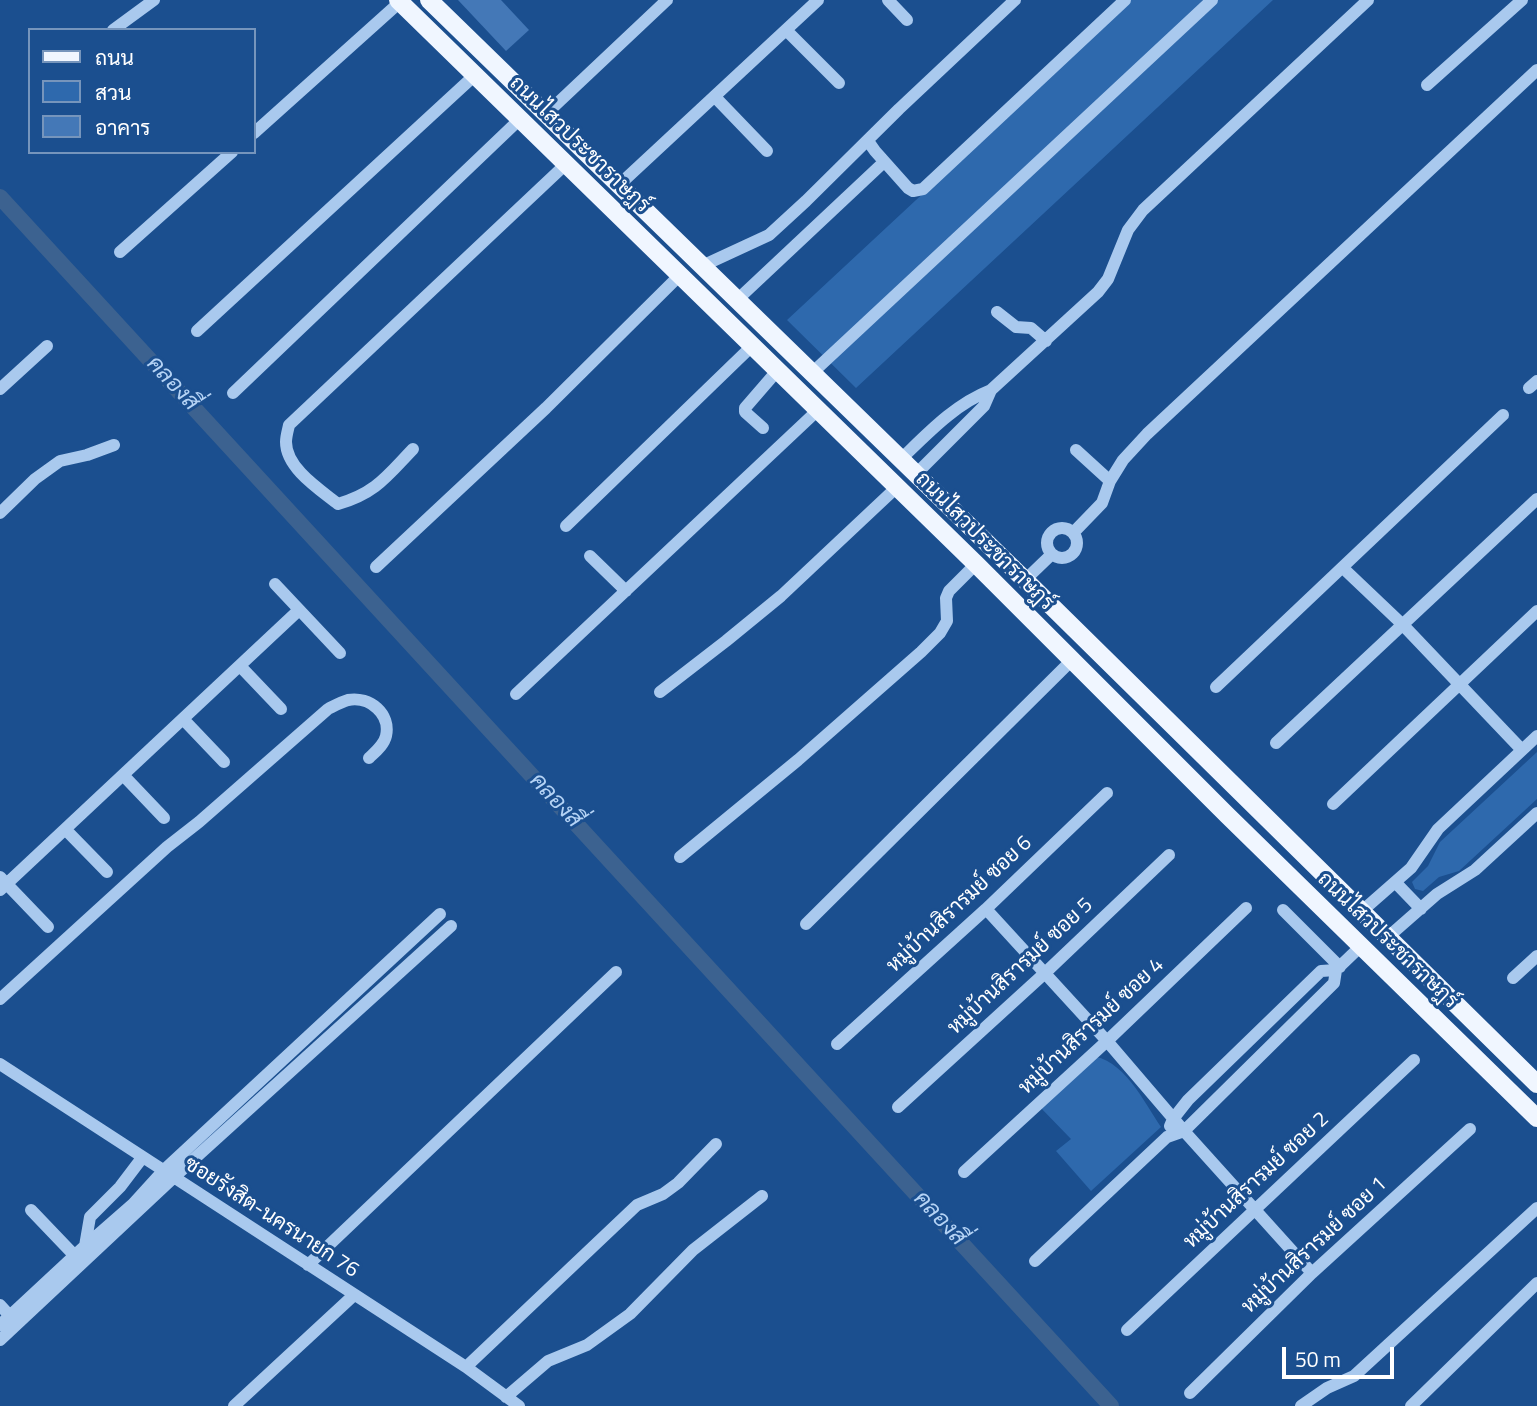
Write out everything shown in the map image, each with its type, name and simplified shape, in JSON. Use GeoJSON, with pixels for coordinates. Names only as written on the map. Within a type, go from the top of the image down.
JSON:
{"type":"FeatureCollection","features":[{"type":"Feature","properties":{"kind":"main road","name":"ถนนไสวประชาราษฎร์"},"geometry":{"type":"LineString","coordinates":[[429,0],[1025,580],[1537,1084]]}},
{"type":"Feature","properties":{"kind":"main road","name":"ถนนไสวประชาราษฎร์"},"geometry":{"type":"LineString","coordinates":[[399,1],[976,564],[1360,947],[1537,1118]]}},
{"type":"Feature","properties":{"kind":"main road"},"geometry":{"type":"LineString","coordinates":[[1227,815],[1245,796]]}},
{"type":"Feature","properties":{"kind":"street"},"geometry":{"type":"LineString","coordinates":[[116,28],[154,0]]}},
{"type":"Feature","properties":{"kind":"street"},"geometry":{"type":"LineString","coordinates":[[546,114],[667,0]]}},
{"type":"Feature","properties":{"kind":"street"},"geometry":{"type":"LineString","coordinates":[[619,185],[818,0]]}},
{"type":"Feature","properties":{"kind":"street"},"geometry":{"type":"LineString","coordinates":[[888,0],[907,20]]}},
{"type":"Feature","properties":{"kind":"street"},"geometry":{"type":"LineString","coordinates":[[702,266],[762,238],[806,201],[1015,0]]}},
{"type":"Feature","properties":{"kind":"street"},"geometry":{"type":"LineString","coordinates":[[868,141],[908,188],[914,191],[923,189],[1125,0]]}},
{"type":"Feature","properties":{"kind":"street"},"geometry":{"type":"LineString","coordinates":[[812,373],[1212,0]]}},
{"type":"Feature","properties":{"kind":"street"},"geometry":{"type":"LineString","coordinates":[[901,460],[950,414],[976,396],[991,390],[1098,292],[1108,279],[1128,230],[1143,210],[1368,0]]}},
{"type":"Feature","properties":{"kind":"street"},"geometry":{"type":"LineString","coordinates":[[1427,85],[1522,0]]}},
{"type":"Feature","properties":{"kind":"street"},"geometry":{"type":"LineString","coordinates":[[256,131],[399,1]]}},
{"type":"Feature","properties":{"kind":"street"},"geometry":{"type":"LineString","coordinates":[[786,30],[839,83]]}},
{"type":"Feature","properties":{"kind":"street"},"geometry":{"type":"LineString","coordinates":[[1073,533],[1102,503],[1110,481],[1123,460],[1147,434],[1537,70]]}},
{"type":"Feature","properties":{"kind":"street"},"geometry":{"type":"LineString","coordinates":[[197,331],[475,75]]}},
{"type":"Feature","properties":{"kind":"street"},"geometry":{"type":"LineString","coordinates":[[715,97],[767,151]]}},
{"type":"Feature","properties":{"kind":"street"},"geometry":{"type":"LineString","coordinates":[[233,393],[520,119]]}},
{"type":"Feature","properties":{"kind":"street"},"geometry":{"type":"LineString","coordinates":[[120,251],[230,154]]}},
{"type":"Feature","properties":{"kind":"street"},"geometry":{"type":"LineString","coordinates":[[737,300],[884,162]]}},
{"type":"Feature","properties":{"kind":"street"},"geometry":{"type":"LineString","coordinates":[[413,449],[378,485],[360,498],[338,504],[313,484],[290,459],[286,443],[289,425],[566,164]]}},
{"type":"Feature","properties":{"kind":"street"},"geometry":{"type":"LineString","coordinates":[[806,201],[822,220]]}},
{"type":"Feature","properties":{"kind":"street"},"geometry":{"type":"LineString","coordinates":[[376,567],[547,408],[680,275]]}},
{"type":"Feature","properties":{"kind":"street"},"geometry":{"type":"LineString","coordinates":[[997,313],[1016,327],[1031,328],[1046,341]]}},
{"type":"Feature","properties":{"kind":"street"},"geometry":{"type":"LineString","coordinates":[[0,389],[47,346]]}},
{"type":"Feature","properties":{"kind":"street"},"geometry":{"type":"LineString","coordinates":[[566,526],[752,346]]}},
{"type":"Feature","properties":{"kind":"street"},"geometry":{"type":"LineString","coordinates":[[763,428],[745,412],[777,370]]}},
{"type":"Feature","properties":{"kind":"street"},"geometry":{"type":"LineString","coordinates":[[916,474],[984,406],[991,390]]}},
{"type":"Feature","properties":{"kind":"street"},"geometry":{"type":"LineString","coordinates":[[516,694],[818,410]]}},
{"type":"Feature","properties":{"kind":"street"},"geometry":{"type":"LineString","coordinates":[[1216,687],[1503,415]]}},
{"type":"Feature","properties":{"kind":"street"},"geometry":{"type":"LineString","coordinates":[[0,513],[35,479],[60,461],[114,445]]}},
{"type":"Feature","properties":{"kind":"street"},"geometry":{"type":"LineString","coordinates":[[1076,450],[1110,481]]}},
{"type":"Feature","properties":{"kind":"street"},"geometry":{"type":"LineString","coordinates":[[660,692],[781,596],[897,487]]}},
{"type":"Feature","properties":{"kind":"street"},"geometry":{"type":"LineString","coordinates":[[1276,744],[1537,499]]}},
{"type":"Feature","properties":{"kind":"street"},"geometry":{"type":"LineString","coordinates":[[1063,528],[1073,533],[1077,543],[1073,554],[1062,558],[1052,554],[1048,543],[1052,533],[1063,528]]}},
{"type":"Feature","properties":{"kind":"street"},"geometry":{"type":"LineString","coordinates":[[1025,580],[1052,554]]}},
{"type":"Feature","properties":{"kind":"street"},"geometry":{"type":"LineString","coordinates":[[590,556],[626,591]]}},
{"type":"Feature","properties":{"kind":"street"},"geometry":{"type":"LineString","coordinates":[[680,857],[798,760],[921,652],[940,633],[947,621],[946,598],[949,591],[976,564]]}},
{"type":"Feature","properties":{"kind":"street"},"geometry":{"type":"LineString","coordinates":[[1343,568],[1403,625],[1522,750]]}},
{"type":"Feature","properties":{"kind":"street"},"geometry":{"type":"LineString","coordinates":[[275,584],[340,653]]}},
{"type":"Feature","properties":{"kind":"street"},"geometry":{"type":"LineString","coordinates":[[48,927],[2,884],[65,829],[299,610]]}},
{"type":"Feature","properties":{"kind":"street"},"geometry":{"type":"LineString","coordinates":[[1333,804],[1537,611]]}},
{"type":"Feature","properties":{"kind":"street"},"geometry":{"type":"LineString","coordinates":[[806,924],[1071,661]]}},
{"type":"Feature","properties":{"kind":"street"},"geometry":{"type":"LineString","coordinates":[[240,666],[281,709]]}},
{"type":"Feature","properties":{"kind":"street"},"geometry":{"type":"LineString","coordinates":[[0,999],[167,846],[199,822],[328,709],[348,700],[360,700],[378,708],[384,719],[386,737],[369,758]]}},
{"type":"Feature","properties":{"kind":"street"},"geometry":{"type":"LineString","coordinates":[[183,719],[224,762]]}},
{"type":"Feature","properties":{"kind":"street"},"geometry":{"type":"LineString","coordinates":[[1362,911],[1410,868],[1438,829],[1537,736]]}},
{"type":"Feature","properties":{"kind":"street"},"geometry":{"type":"LineString","coordinates":[[123,775],[164,818]]}},
{"type":"Feature","properties":{"kind":"street","name":"หมู่บ้านสิรารมย์ ซอย 6"},"geometry":{"type":"LineString","coordinates":[[837,1044],[986,909],[1107,793]]}},
{"type":"Feature","properties":{"kind":"street"},"geometry":{"type":"LineString","coordinates":[[1388,937],[1437,894],[1475,870],[1537,813]]}},
{"type":"Feature","properties":{"kind":"street"},"geometry":{"type":"LineString","coordinates":[[65,829],[107,872]]}},
{"type":"Feature","properties":{"kind":"street","name":"หมู่บ้านสิรารมย์ ซอย 5"},"geometry":{"type":"LineString","coordinates":[[898,1107],[1169,855]]}},
{"type":"Feature","properties":{"kind":"street"},"geometry":{"type":"LineString","coordinates":[[1395,882],[1422,909]]}},
{"type":"Feature","properties":{"kind":"street","name":"หมู่บ้านสิรารมย์ ซอย 4"},"geometry":{"type":"LineString","coordinates":[[964,1172],[1246,908]]}},
{"type":"Feature","properties":{"kind":"street"},"geometry":{"type":"LineString","coordinates":[[986,909],[1312,1273]]}},
{"type":"Feature","properties":{"kind":"street"},"geometry":{"type":"LineString","coordinates":[[1283,910],[1338,968]]}},
{"type":"Feature","properties":{"kind":"street"},"geometry":{"type":"LineString","coordinates":[[0,1340],[440,914]]}},
{"type":"Feature","properties":{"kind":"street"},"geometry":{"type":"LineString","coordinates":[[0,1325],[85,1246],[451,926]]}},
{"type":"Feature","properties":{"kind":"street"},"geometry":{"type":"LineString","coordinates":[[1035,1261],[1167,1137],[1184,1131],[1334,983],[1338,968],[1360,947]]}},
{"type":"Feature","properties":{"kind":"street"},"geometry":{"type":"LineString","coordinates":[[1513,978],[1537,956]]}},
{"type":"Feature","properties":{"kind":"street"},"geometry":{"type":"LineString","coordinates":[[1167,1137],[1173,1119],[1188,1100],[1321,971],[1338,968]]}},
{"type":"Feature","properties":{"kind":"street"},"geometry":{"type":"LineString","coordinates":[[308,1265],[616,972]]}},
{"type":"Feature","properties":{"kind":"street"},"geometry":{"type":"LineString","coordinates":[[1273,1018],[1286,1031]]}},
{"type":"Feature","properties":{"kind":"street","name":"หมู่บ้านสิรารมย์ ซอย 2"},"geometry":{"type":"LineString","coordinates":[[1127,1330],[1414,1060]]}},
{"type":"Feature","properties":{"kind":"street"},"geometry":{"type":"LineString","coordinates":[[1226,1063],[1239,1077]]}},
{"type":"Feature","properties":{"kind":"street","name":"ซอยรังสิต-นครนายก 76"},"geometry":{"type":"LineString","coordinates":[[0,1064],[466,1367],[519,1406]]}},
{"type":"Feature","properties":{"kind":"street","name":"หมู่บ้านสิรารมย์ ซอย 1"},"geometry":{"type":"LineString","coordinates":[[1190,1393],[1312,1273],[1470,1129]]}},
{"type":"Feature","properties":{"kind":"street"},"geometry":{"type":"LineString","coordinates":[[466,1367],[637,1205],[663,1194],[716,1144]]}},
{"type":"Feature","properties":{"kind":"street"},"geometry":{"type":"LineString","coordinates":[[85,1246],[90,1217],[120,1187],[142,1158]]}},
{"type":"Feature","properties":{"kind":"street"},"geometry":{"type":"LineString","coordinates":[[506,1397],[548,1361],[587,1345],[630,1314],[693,1250],[762,1196]]}},
{"type":"Feature","properties":{"kind":"street"},"geometry":{"type":"LineString","coordinates":[[1301,1406],[1327,1388],[1353,1376],[1537,1208]]}},
{"type":"Feature","properties":{"kind":"street"},"geometry":{"type":"LineString","coordinates":[[31,1210],[75,1256]]}},
{"type":"Feature","properties":{"kind":"street"},"geometry":{"type":"LineString","coordinates":[[1411,1406],[1537,1283]]}},
{"type":"Feature","properties":{"kind":"street"},"geometry":{"type":"LineString","coordinates":[[234,1406],[354,1295]]}},
{"type":"Feature","properties":{"kind":"street"},"geometry":{"type":"LineString","coordinates":[[0,1305],[10,1316]]}},
{"type":"Feature","properties":{"kind":"green space"},"geometry":{"type":"Polygon","coordinates":[[[1131,0],[1273,0],[856,388],[787,320],[1131,0]]]}},
{"type":"Feature","properties":{"kind":"green space"},"geometry":{"type":"Polygon","coordinates":[[[1537,752],[1537,799],[1459,871],[1439,877],[1423,891],[1415,889],[1412,882],[1428,866],[1440,842],[1537,752]]]}},
{"type":"Feature","properties":{"kind":"green space"},"geometry":{"type":"Polygon","coordinates":[[[1089,1056],[1101,1058],[1122,1072],[1161,1127],[1091,1191],[1056,1151],[1071,1139],[1039,1106],[1089,1056]]]}},
{"type":"Feature","properties":{"kind":"building"},"geometry":{"type":"Polygon","coordinates":[[[458,0],[501,0],[529,30],[506,51],[458,0]]]}},
{"type":"Feature","properties":{"kind":"waterway","name":"คลองสี่"},"geometry":{"type":"LineString","coordinates":[[0,197],[1111,1406]]}}]}
